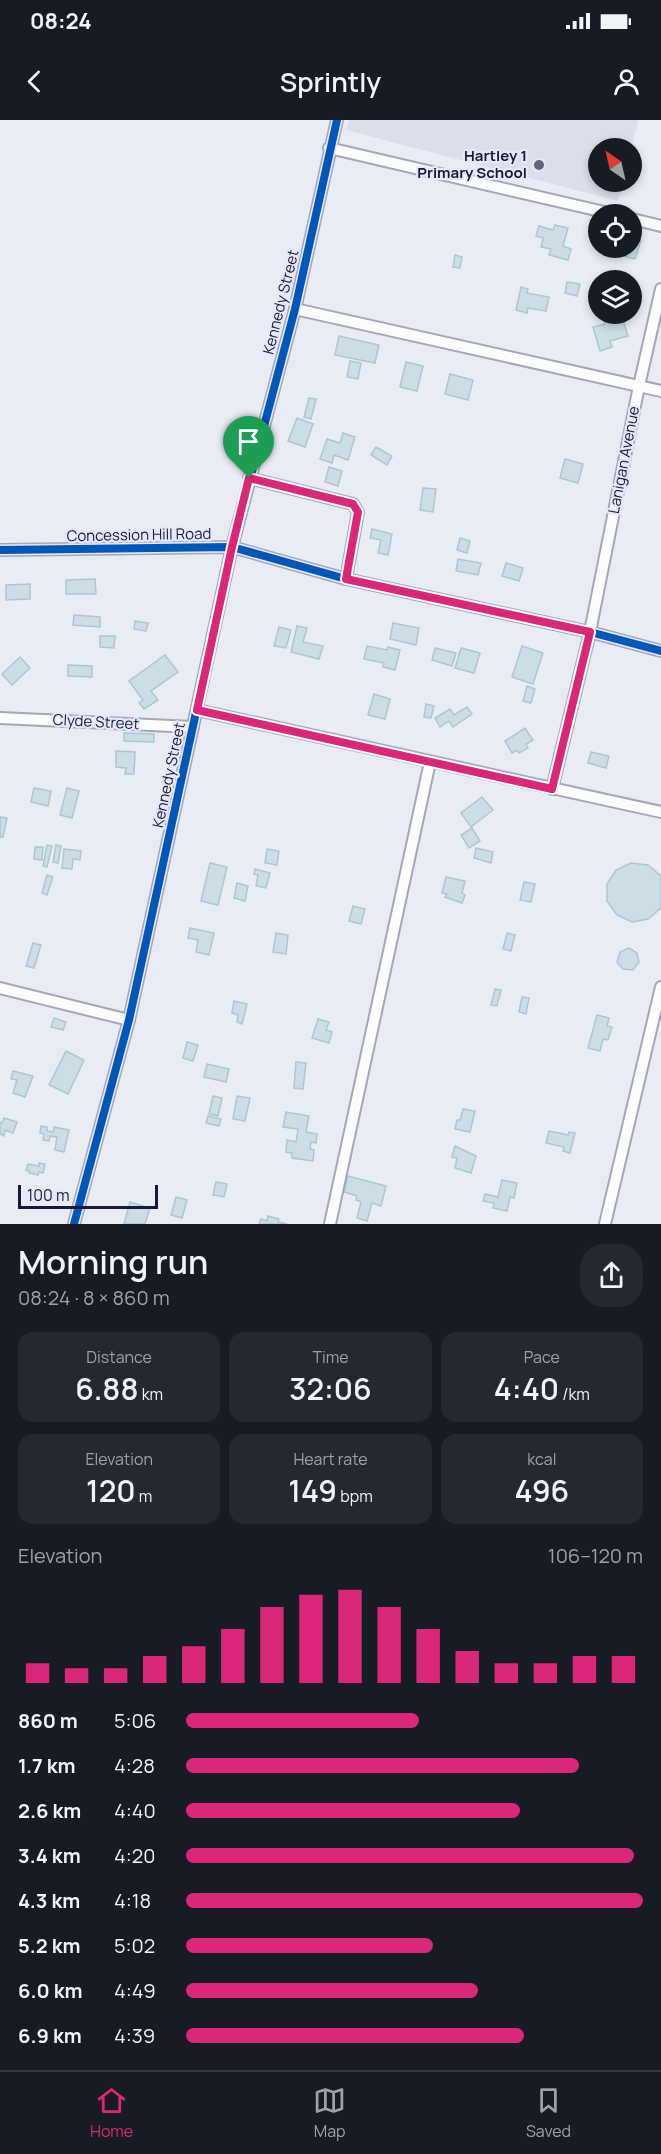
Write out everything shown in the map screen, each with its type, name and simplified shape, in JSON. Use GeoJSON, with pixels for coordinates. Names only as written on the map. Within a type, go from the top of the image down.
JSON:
{"type":"FeatureCollection","features":[{"type":"Feature","properties":{"kind":"street","name":"Kennedy Street"},"geometry":{"type":"LineString","coordinates":[[74,1224],[129,1020],[232,547],[295,309],[337,120]]}},
{"type":"Feature","properties":{"kind":"street"},"geometry":{"type":"LineString","coordinates":[[329,148],[588,208]]}},
{"type":"Feature","properties":{"kind":"street"},"geometry":{"type":"LineString","coordinates":[[642,221],[661,226]]}},
{"type":"Feature","properties":{"kind":"street","name":"Lanigan Avenue"},"geometry":{"type":"LineString","coordinates":[[552,789],[590,632],[639,386],[661,289]]}},
{"type":"Feature","properties":{"kind":"street"},"geometry":{"type":"LineString","coordinates":[[295,309],[661,391]]}},
{"type":"Feature","properties":{"kind":"street"},"geometry":{"type":"LineString","coordinates":[[249,478],[353,504],[358,512],[346,579]]}},
{"type":"Feature","properties":{"kind":"street","name":"Concession Hill Road"},"geometry":{"type":"LineString","coordinates":[[0,550],[232,547],[346,579],[590,632],[661,651]]}},
{"type":"Feature","properties":{"kind":"street"},"geometry":{"type":"LineString","coordinates":[[197,710],[661,812]]}},
{"type":"Feature","properties":{"kind":"street","name":"Clyde Street"},"geometry":{"type":"LineString","coordinates":[[0,718],[193,727]]}},
{"type":"Feature","properties":{"kind":"street"},"geometry":{"type":"LineString","coordinates":[[330,1224],[430,762]]}},
{"type":"Feature","properties":{"kind":"street"},"geometry":{"type":"LineString","coordinates":[[605,1224],[661,987]]}},
{"type":"Feature","properties":{"kind":"street"},"geometry":{"type":"LineString","coordinates":[[0,988],[129,1020]]}},
{"type":"Feature","properties":{"kind":"shaded area","name":"Hartley 1 Primary School"},"geometry":{"type":"Polygon","coordinates":[[[349,120],[638,120],[634,138],[588,138],[588,192],[620,192],[618,201],[346,130],[349,120]]]}},
{"type":"Feature","properties":{"kind":"building"},"geometry":{"type":"Polygon","coordinates":[[[555,225],[568,228],[563,246],[571,249],[568,260],[549,255],[551,249],[541,247],[543,238],[536,236],[539,226],[553,230],[555,225]]]}},
{"type":"Feature","properties":{"kind":"building"},"geometry":{"type":"Polygon","coordinates":[[[455,255],[462,257],[460,268],[453,267],[455,255]]]}},
{"type":"Feature","properties":{"kind":"building"},"geometry":{"type":"Polygon","coordinates":[[[567,282],[580,284],[577,296],[565,293],[567,282]]]}},
{"type":"Feature","properties":{"kind":"building"},"geometry":{"type":"Polygon","coordinates":[[[521,287],[528,289],[527,293],[549,297],[546,311],[528,308],[527,313],[516,310],[521,287]]]}},
{"type":"Feature","properties":{"kind":"building"},"geometry":{"type":"Polygon","coordinates":[[[605,324],[624,324],[628,336],[610,341],[612,347],[600,351],[593,327],[605,324]]]}},
{"type":"Feature","properties":{"kind":"building"},"geometry":{"type":"Polygon","coordinates":[[[339,336],[379,345],[375,363],[335,355],[339,336]]]}},
{"type":"Feature","properties":{"kind":"building"},"geometry":{"type":"Polygon","coordinates":[[[350,361],[361,363],[358,379],[347,377],[350,361]]]}},
{"type":"Feature","properties":{"kind":"building"},"geometry":{"type":"Polygon","coordinates":[[[406,362],[423,366],[417,391],[400,387],[406,362]]]}},
{"type":"Feature","properties":{"kind":"building"},"geometry":{"type":"Polygon","coordinates":[[[450,374],[473,380],[468,400],[445,394],[450,374]]]}},
{"type":"Feature","properties":{"kind":"building"},"geometry":{"type":"Polygon","coordinates":[[[309,398],[316,399],[311,419],[304,417],[309,398]]]}},
{"type":"Feature","properties":{"kind":"building"},"geometry":{"type":"Polygon","coordinates":[[[297,418],[313,424],[305,447],[288,441],[297,418]]]}},
{"type":"Feature","properties":{"kind":"building"},"geometry":{"type":"Polygon","coordinates":[[[343,433],[355,437],[348,460],[334,455],[332,463],[320,459],[327,439],[340,443],[343,433]]]}},
{"type":"Feature","properties":{"kind":"building"},"geometry":{"type":"Polygon","coordinates":[[[376,447],[392,456],[387,465],[371,455],[376,447]]]}},
{"type":"Feature","properties":{"kind":"building"},"geometry":{"type":"Polygon","coordinates":[[[565,459],[583,464],[578,483],[560,478],[565,459]]]}},
{"type":"Feature","properties":{"kind":"building"},"geometry":{"type":"Polygon","coordinates":[[[329,467],[342,471],[338,486],[325,482],[329,467]]]}},
{"type":"Feature","properties":{"kind":"building"},"geometry":{"type":"Polygon","coordinates":[[[423,488],[436,489],[433,512],[420,510],[423,488]]]}},
{"type":"Feature","properties":{"kind":"building"},"geometry":{"type":"Polygon","coordinates":[[[372,529],[392,534],[388,555],[378,553],[381,540],[370,538],[372,529]]]}},
{"type":"Feature","properties":{"kind":"building"},"geometry":{"type":"Polygon","coordinates":[[[460,538],[470,541],[467,553],[457,550],[460,538]]]}},
{"type":"Feature","properties":{"kind":"building"},"geometry":{"type":"Polygon","coordinates":[[[458,559],[481,563],[478,575],[456,571],[458,559]]]}},
{"type":"Feature","properties":{"kind":"building"},"geometry":{"type":"Polygon","coordinates":[[[506,563],[523,568],[519,581],[502,576],[506,563]]]}},
{"type":"Feature","properties":{"kind":"building"},"geometry":{"type":"Polygon","coordinates":[[[95,579],[96,594],[66,594],[66,580],[95,579]]]}},
{"type":"Feature","properties":{"kind":"building"},"geometry":{"type":"Polygon","coordinates":[[[30,584],[30,599],[6,600],[6,585],[30,584]]]}},
{"type":"Feature","properties":{"kind":"building"},"geometry":{"type":"Polygon","coordinates":[[[74,615],[100,617],[100,627],[73,625],[74,615]]]}},
{"type":"Feature","properties":{"kind":"building"},"geometry":{"type":"Polygon","coordinates":[[[135,621],[148,623],[146,631],[134,629],[135,621]]]}},
{"type":"Feature","properties":{"kind":"building"},"geometry":{"type":"Polygon","coordinates":[[[393,623],[419,628],[416,645],[390,639],[393,623]]]}},
{"type":"Feature","properties":{"kind":"building"},"geometry":{"type":"Polygon","coordinates":[[[297,626],[307,628],[303,642],[323,646],[319,659],[291,652],[297,626]]]}},
{"type":"Feature","properties":{"kind":"building"},"geometry":{"type":"Polygon","coordinates":[[[279,627],[291,630],[286,648],[274,646],[279,627]]]}},
{"type":"Feature","properties":{"kind":"building"},"geometry":{"type":"Polygon","coordinates":[[[100,636],[115,636],[114,648],[100,647],[100,636]]]}},
{"type":"Feature","properties":{"kind":"building"},"geometry":{"type":"Polygon","coordinates":[[[367,646],[400,650],[395,670],[383,667],[384,663],[364,659],[367,646]]]}},
{"type":"Feature","properties":{"kind":"building"},"geometry":{"type":"Polygon","coordinates":[[[522,646],[543,653],[533,684],[512,677],[522,646]]]}},
{"type":"Feature","properties":{"kind":"building"},"geometry":{"type":"Polygon","coordinates":[[[435,648],[456,653],[452,666],[432,660],[435,648]]]}},
{"type":"Feature","properties":{"kind":"building"},"geometry":{"type":"Polygon","coordinates":[[[461,648],[480,653],[474,673],[455,668],[461,648]]]}},
{"type":"Feature","properties":{"kind":"building"},"geometry":{"type":"Polygon","coordinates":[[[165,655],[178,672],[151,691],[158,700],[144,709],[139,703],[143,700],[129,681],[165,655]]]}},
{"type":"Feature","properties":{"kind":"building"},"geometry":{"type":"Polygon","coordinates":[[[20,657],[30,668],[12,685],[2,674],[20,657]]]}},
{"type":"Feature","properties":{"kind":"building"},"geometry":{"type":"Polygon","coordinates":[[[68,665],[92,666],[92,677],[68,676],[68,665]]]}},
{"type":"Feature","properties":{"kind":"building"},"geometry":{"type":"Polygon","coordinates":[[[527,686],[535,689],[531,703],[523,701],[527,686]]]}},
{"type":"Feature","properties":{"kind":"building"},"geometry":{"type":"Polygon","coordinates":[[[374,694],[390,699],[385,719],[368,715],[374,694]]]}},
{"type":"Feature","properties":{"kind":"building"},"geometry":{"type":"Polygon","coordinates":[[[426,704],[434,706],[431,718],[424,717],[426,704]]]}},
{"type":"Feature","properties":{"kind":"building"},"geometry":{"type":"Polygon","coordinates":[[[467,707],[472,714],[453,727],[449,721],[440,727],[435,718],[450,709],[454,715],[467,707]]]}},
{"type":"Feature","properties":{"kind":"building"},"geometry":{"type":"Polygon","coordinates":[[[525,728],[533,740],[526,744],[528,748],[519,753],[517,750],[512,753],[505,741],[525,728]]]}},
{"type":"Feature","properties":{"kind":"building"},"geometry":{"type":"Polygon","coordinates":[[[124,733],[154,734],[154,742],[124,741],[124,733]]]}},
{"type":"Feature","properties":{"kind":"building"},"geometry":{"type":"Polygon","coordinates":[[[116,751],[135,752],[134,774],[125,774],[126,768],[116,767],[116,751]]]}},
{"type":"Feature","properties":{"kind":"building"},"geometry":{"type":"Polygon","coordinates":[[[591,752],[609,756],[606,768],[588,763],[591,752]]]}},
{"type":"Feature","properties":{"kind":"building"},"geometry":{"type":"Polygon","coordinates":[[[34,788],[51,791],[48,806],[31,802],[34,788]]]}},
{"type":"Feature","properties":{"kind":"building"},"geometry":{"type":"Polygon","coordinates":[[[67,788],[79,791],[72,818],[60,815],[67,788]]]}},
{"type":"Feature","properties":{"kind":"building"},"geometry":{"type":"Polygon","coordinates":[[[482,797],[493,810],[471,827],[461,813],[482,797]]]}},
{"type":"Feature","properties":{"kind":"building"},"geometry":{"type":"Polygon","coordinates":[[[0,817],[7,818],[3,837],[0,837],[0,817]]]}},
{"type":"Feature","properties":{"kind":"building"},"geometry":{"type":"Polygon","coordinates":[[[472,828],[480,841],[469,848],[461,835],[472,828]]]}},
{"type":"Feature","properties":{"kind":"building"},"geometry":{"type":"Polygon","coordinates":[[[47,845],[52,846],[47,867],[43,866],[47,845]]]}},
{"type":"Feature","properties":{"kind":"building"},"geometry":{"type":"Polygon","coordinates":[[[56,845],[61,846],[58,863],[53,862],[56,845]]]}},
{"type":"Feature","properties":{"kind":"building"},"geometry":{"type":"Polygon","coordinates":[[[35,847],[43,847],[42,860],[34,859],[35,847]]]}},
{"type":"Feature","properties":{"kind":"building"},"geometry":{"type":"Polygon","coordinates":[[[476,848],[493,852],[491,863],[474,858],[476,848]]]}},
{"type":"Feature","properties":{"kind":"building"},"geometry":{"type":"Polygon","coordinates":[[[64,849],[81,851],[80,860],[73,859],[72,869],[62,868],[64,849]]]}},
{"type":"Feature","properties":{"kind":"building"},"geometry":{"type":"Polygon","coordinates":[[[267,849],[279,851],[277,865],[265,863],[267,849]]]}},
{"type":"Feature","properties":{"kind":"building"},"geometry":{"type":"Polygon","coordinates":[[[210,863],[227,867],[218,905],[201,901],[210,863]]]}},
{"type":"Feature","properties":{"kind":"building"},"geometry":{"type":"Polygon","coordinates":[[[631,863],[648,865],[661,876],[661,908],[648,919],[632,922],[617,915],[607,901],[607,884],[616,870],[631,863]]]}},
{"type":"Feature","properties":{"kind":"building"},"geometry":{"type":"Polygon","coordinates":[[[255,869],[270,873],[266,888],[256,886],[258,875],[254,874],[255,869]]]}},
{"type":"Feature","properties":{"kind":"building"},"geometry":{"type":"Polygon","coordinates":[[[47,875],[53,877],[47,895],[42,893],[47,875]]]}},
{"type":"Feature","properties":{"kind":"building"},"geometry":{"type":"Polygon","coordinates":[[[446,877],[465,881],[462,893],[465,895],[462,903],[445,897],[447,894],[442,893],[446,877]]]}},
{"type":"Feature","properties":{"kind":"building"},"geometry":{"type":"Polygon","coordinates":[[[524,882],[535,884],[531,902],[520,900],[524,882]]]}},
{"type":"Feature","properties":{"kind":"building"},"geometry":{"type":"Polygon","coordinates":[[[237,883],[248,886],[245,901],[234,898],[237,883]]]}},
{"type":"Feature","properties":{"kind":"building"},"geometry":{"type":"Polygon","coordinates":[[[353,906],[365,909],[361,924],[349,921],[353,906]]]}},
{"type":"Feature","properties":{"kind":"building"},"geometry":{"type":"Polygon","coordinates":[[[190,928],[214,933],[209,955],[196,952],[198,940],[188,938],[190,928]]]}},
{"type":"Feature","properties":{"kind":"building"},"geometry":{"type":"Polygon","coordinates":[[[276,933],[288,935],[286,954],[273,952],[276,933]]]}},
{"type":"Feature","properties":{"kind":"building"},"geometry":{"type":"Polygon","coordinates":[[[507,933],[515,935],[511,951],[503,949],[507,933]]]}},
{"type":"Feature","properties":{"kind":"building"},"geometry":{"type":"Polygon","coordinates":[[[33,943],[41,945],[34,968],[26,966],[33,943]]]}},
{"type":"Feature","properties":{"kind":"building"},"geometry":{"type":"Polygon","coordinates":[[[629,948],[637,953],[639,962],[633,970],[623,969],[617,962],[620,952],[629,948]]]}},
{"type":"Feature","properties":{"kind":"building"},"geometry":{"type":"Polygon","coordinates":[[[495,989],[501,990],[497,1006],[491,1005],[495,989]]]}},
{"type":"Feature","properties":{"kind":"building"},"geometry":{"type":"Polygon","coordinates":[[[522,997],[529,998],[526,1014],[519,1012],[522,997]]]}},
{"type":"Feature","properties":{"kind":"building"},"geometry":{"type":"Polygon","coordinates":[[[234,1001],[247,1004],[242,1024],[237,1022],[238,1015],[232,1013],[234,1001]]]}},
{"type":"Feature","properties":{"kind":"building"},"geometry":{"type":"Polygon","coordinates":[[[597,1015],[609,1018],[607,1026],[612,1027],[608,1040],[603,1039],[600,1051],[588,1048],[597,1015]]]}},
{"type":"Feature","properties":{"kind":"building"},"geometry":{"type":"Polygon","coordinates":[[[54,1018],[66,1022],[63,1030],[51,1027],[54,1018]]]}},
{"type":"Feature","properties":{"kind":"building"},"geometry":{"type":"Polygon","coordinates":[[[318,1019],[329,1022],[326,1030],[332,1032],[329,1043],[312,1038],[318,1019]]]}},
{"type":"Feature","properties":{"kind":"building"},"geometry":{"type":"Polygon","coordinates":[[[187,1042],[198,1045],[193,1061],[183,1058],[187,1042]]]}},
{"type":"Feature","properties":{"kind":"building"},"geometry":{"type":"Polygon","coordinates":[[[66,1051],[84,1060],[68,1094],[49,1085],[66,1051]]]}},
{"type":"Feature","properties":{"kind":"building"},"geometry":{"type":"Polygon","coordinates":[[[296,1062],[306,1063],[303,1089],[294,1088],[296,1062]]]}},
{"type":"Feature","properties":{"kind":"building"},"geometry":{"type":"Polygon","coordinates":[[[207,1064],[229,1069],[226,1082],[204,1077],[207,1064]]]}},
{"type":"Feature","properties":{"kind":"building"},"geometry":{"type":"Polygon","coordinates":[[[13,1071],[33,1076],[25,1097],[13,1093],[17,1080],[11,1079],[13,1071]]]}},
{"type":"Feature","properties":{"kind":"building"},"geometry":{"type":"Polygon","coordinates":[[[213,1096],[222,1098],[218,1116],[209,1114],[213,1096]]]}},
{"type":"Feature","properties":{"kind":"building"},"geometry":{"type":"Polygon","coordinates":[[[237,1096],[250,1098],[245,1121],[233,1119],[237,1096]]]}},
{"type":"Feature","properties":{"kind":"building"},"geometry":{"type":"Polygon","coordinates":[[[463,1109],[475,1111],[470,1132],[455,1129],[463,1109]]]}},
{"type":"Feature","properties":{"kind":"building"},"geometry":{"type":"Polygon","coordinates":[[[286,1112],[309,1116],[306,1132],[317,1134],[316,1143],[311,1142],[310,1149],[314,1150],[313,1161],[292,1158],[292,1153],[286,1152],[287,1140],[296,1142],[298,1129],[283,1127],[286,1112]]]}},
{"type":"Feature","properties":{"kind":"building"},"geometry":{"type":"Polygon","coordinates":[[[208,1116],[221,1119],[219,1126],[206,1123],[208,1116]]]}},
{"type":"Feature","properties":{"kind":"building"},"geometry":{"type":"Polygon","coordinates":[[[4,1118],[17,1122],[13,1133],[5,1130],[4,1136],[0,1134],[0,1122],[2,1123],[4,1118]]]}},
{"type":"Feature","properties":{"kind":"building"},"geometry":{"type":"Polygon","coordinates":[[[41,1126],[53,1132],[54,1127],[69,1130],[64,1152],[55,1150],[57,1137],[50,1136],[49,1141],[43,1140],[44,1134],[40,1133],[41,1126]]]}},
{"type":"Feature","properties":{"kind":"building"},"geometry":{"type":"Polygon","coordinates":[[[549,1131],[568,1135],[569,1132],[575,1133],[570,1153],[563,1151],[564,1147],[546,1143],[549,1131]]]}},
{"type":"Feature","properties":{"kind":"building"},"geometry":{"type":"Polygon","coordinates":[[[455,1146],[476,1156],[471,1173],[455,1168],[457,1158],[452,1157],[455,1146]]]}},
{"type":"Feature","properties":{"kind":"building"},"geometry":{"type":"Polygon","coordinates":[[[39,1163],[45,1164],[43,1173],[39,1172],[38,1175],[26,1170],[28,1164],[39,1166],[39,1163]]]}},
{"type":"Feature","properties":{"kind":"building"},"geometry":{"type":"Polygon","coordinates":[[[348,1176],[386,1186],[381,1206],[372,1203],[367,1221],[357,1218],[361,1202],[356,1200],[357,1196],[344,1192],[348,1176]]]}},
{"type":"Feature","properties":{"kind":"building"},"geometry":{"type":"Polygon","coordinates":[[[502,1180],[517,1183],[514,1198],[510,1197],[507,1211],[493,1208],[494,1203],[483,1201],[485,1194],[498,1197],[502,1180]]]}},
{"type":"Feature","properties":{"kind":"building"},"geometry":{"type":"Polygon","coordinates":[[[216,1182],[227,1184],[224,1197],[213,1195],[216,1182]]]}},
{"type":"Feature","properties":{"kind":"building"},"geometry":{"type":"Polygon","coordinates":[[[176,1197],[187,1200],[182,1218],[171,1215],[176,1197]]]}},
{"type":"Feature","properties":{"kind":"building"},"geometry":{"type":"Polygon","coordinates":[[[130,1202],[150,1208],[145,1224],[124,1224],[130,1202]]]}},
{"type":"Feature","properties":{"kind":"building"},"geometry":{"type":"Polygon","coordinates":[[[268,1216],[287,1224],[259,1224],[261,1219],[267,1221],[268,1216]]]}},
{"type":"Feature","properties":{"kind":"cycle path"},"geometry":{"type":"LineString","coordinates":[[74,1224],[129,1020],[232,547],[295,309],[337,120]]}},
{"type":"Feature","properties":{"kind":"cycle path"},"geometry":{"type":"LineString","coordinates":[[0,550],[232,547],[346,579],[590,632],[661,651]]}},
{"type":"Feature","properties":{"kind":"place","name":"Hartley 1 Primary School"},"geometry":{"type":"Point","coordinates":[539,165]}},
{"type":"Feature","properties":{"kind":"route"},"geometry":{"type":"LineString","coordinates":[[249,478],[353,504],[358,512],[346,579],[590,632],[552,789],[197,710],[249,478]]}}]}
